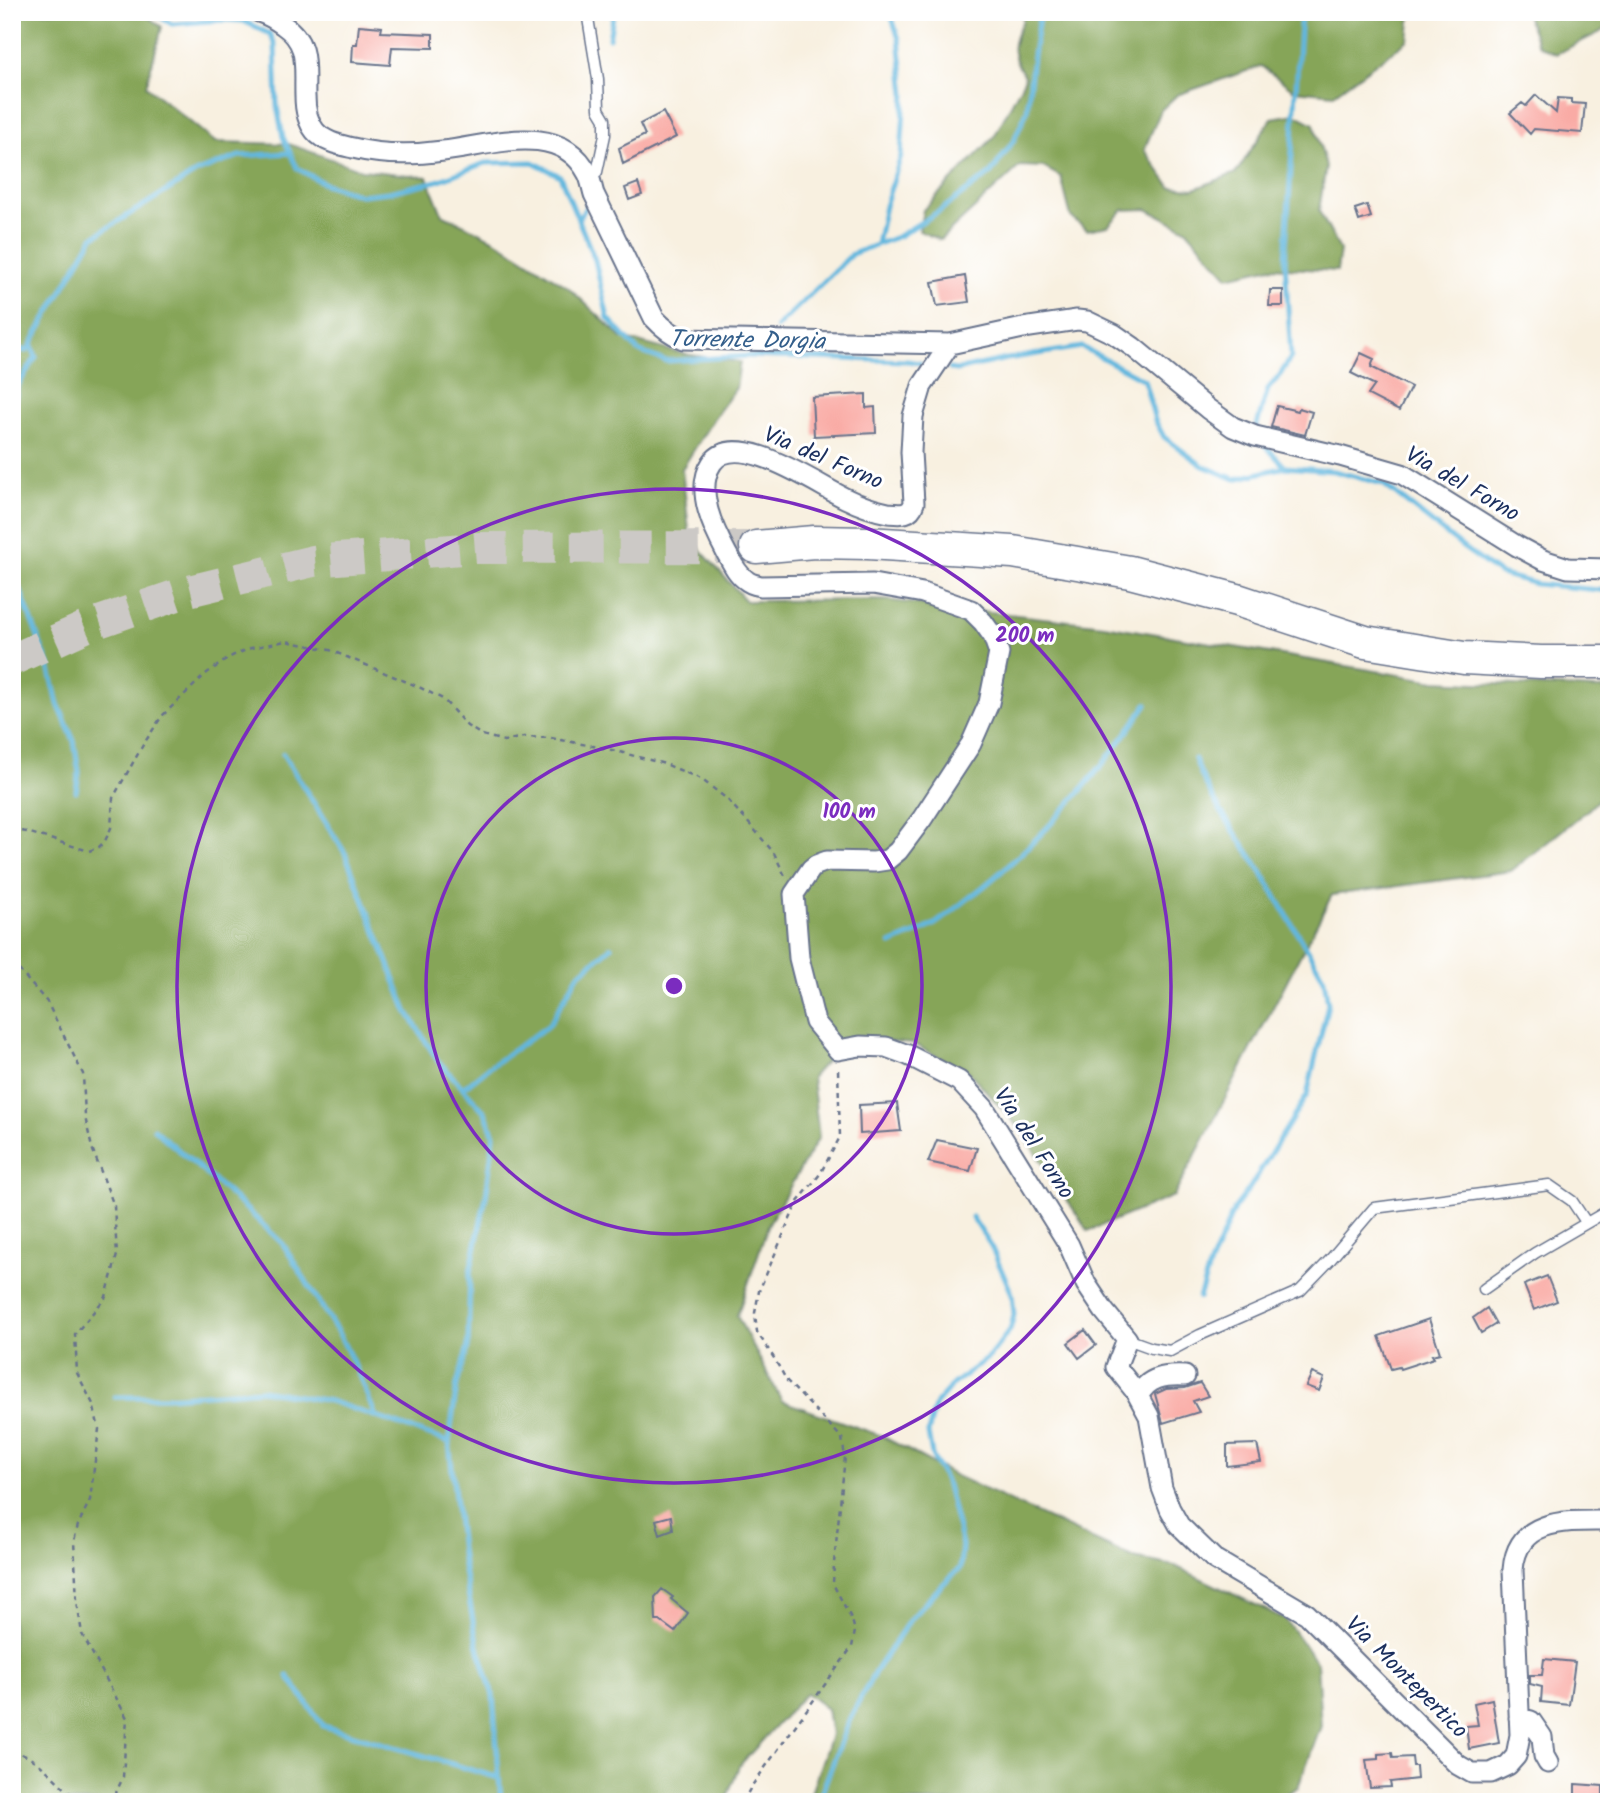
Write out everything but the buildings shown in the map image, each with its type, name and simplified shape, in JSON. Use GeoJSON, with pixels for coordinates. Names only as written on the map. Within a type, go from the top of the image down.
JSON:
{"type":"FeatureCollection","features":[{"type":"Feature","properties":{"kind":"highway"},"geometry":{"type":"LineString","coordinates":[[756,547],[814,542],[868,543],[1013,552],[1129,572],[1237,600],[1365,642],[1464,658],[1609,663]]}},
{"type":"Feature","properties":{"kind":"street","name":"Via del Forno"},"geometry":{"type":"LineString","coordinates":[[259,12],[269,15],[292,31],[302,44],[308,120],[316,132],[334,144],[379,153],[440,152],[520,140],[554,143],[567,149],[578,158],[588,175],[594,194],[654,318],[673,335],[683,339],[950,344],[1057,322],[1087,321],[1133,346],[1233,427],[1255,436],[1402,474],[1543,560],[1568,568],[1609,569]]}},
{"type":"Feature","properties":{"kind":"street","name":"Via del Forno"},"geometry":{"type":"LineString","coordinates":[[794,894],[816,865],[827,861],[887,860],[898,851],[971,744],[989,703],[999,653],[993,636],[971,610],[923,593],[873,584],[761,586],[746,581],[736,570],[712,528],[704,492],[706,476],[712,462],[720,456],[733,452],[750,453],[767,457],[870,510],[897,514],[908,512],[914,503],[911,452],[913,416],[922,386],[950,344]]}},
{"type":"Feature","properties":{"kind":"street"},"geometry":{"type":"LineString","coordinates":[[794,894],[799,958],[815,1022],[838,1050]]}},
{"type":"Feature","properties":{"kind":"street","name":"Via del Forno"},"geometry":{"type":"LineString","coordinates":[[838,1050],[860,1046],[886,1047],[959,1081],[984,1108],[1069,1245],[1086,1283],[1127,1339]]}},
{"type":"Feature","properties":{"kind":"street","name":"Via Montepertico"},"geometry":{"type":"LineString","coordinates":[[1127,1339],[1116,1367],[1139,1396],[1149,1416],[1162,1488],[1179,1525],[1214,1559],[1307,1614],[1458,1765],[1472,1773],[1492,1773],[1508,1765],[1516,1756],[1520,1735],[1513,1570],[1514,1556],[1524,1536],[1535,1530],[1569,1521],[1609,1521]]}},
{"type":"Feature","properties":{"kind":"street"},"geometry":{"type":"LineString","coordinates":[[1139,1396],[1143,1386],[1161,1377],[1185,1376]]}},
{"type":"Feature","properties":{"kind":"street"},"geometry":{"type":"LineString","coordinates":[[1519,1718],[1531,1721],[1542,1737],[1544,1756],[1548,1763]]}},
{"type":"Feature","properties":{"kind":"lane"},"geometry":{"type":"LineString","coordinates":[[587,12],[595,55],[599,109],[605,119],[599,166],[597,172],[588,175]]}},
{"type":"Feature","properties":{"kind":"lane"},"geometry":{"type":"LineString","coordinates":[[1127,1339],[1170,1351],[1300,1291],[1374,1208],[1549,1185],[1572,1201],[1586,1222]]}},
{"type":"Feature","properties":{"kind":"lane"},"geometry":{"type":"LineString","coordinates":[[1484,1289],[1535,1253],[1609,1210]]}},
{"type":"Feature","properties":{"kind":"path"},"geometry":{"type":"LineString","coordinates":[[12,830],[89,851],[99,847],[106,841],[111,828],[113,798],[142,745],[162,716],[199,681],[232,656],[251,648],[286,641],[330,650],[419,687],[443,699],[467,726],[482,735],[504,741],[524,737],[551,738],[608,749],[666,764],[701,779],[727,799],[774,853],[794,894]]}},
{"type":"Feature","properties":{"kind":"path"},"geometry":{"type":"LineString","coordinates":[[12,962],[47,1002],[83,1074],[85,1117],[92,1148],[114,1206],[117,1255],[107,1297],[75,1334],[77,1373],[93,1404],[99,1429],[89,1500],[74,1541],[77,1601],[82,1634],[127,1718],[122,1777],[112,1802]]}},
{"type":"Feature","properties":{"kind":"path"},"geometry":{"type":"LineString","coordinates":[[743,1802],[852,1647],[855,1631],[833,1584],[845,1457],[842,1438],[787,1381],[757,1332],[755,1312],[759,1291],[797,1203],[820,1174],[840,1138],[838,1050]]}},
{"type":"Feature","properties":{"kind":"path"},"geometry":{"type":"LineString","coordinates":[[12,1751],[24,1754],[52,1774],[80,1802]]}},
{"type":"Feature","properties":{"kind":"green space"},"geometry":{"type":"Polygon","coordinates":[[[12,12],[141,12],[162,27],[146,86],[215,142],[289,144],[362,170],[427,177],[442,214],[495,240],[568,287],[622,338],[684,354],[740,362],[736,388],[682,469],[690,538],[746,601],[885,600],[1104,625],[1435,681],[1609,688],[1609,789],[1589,809],[1511,871],[1332,895],[1174,1196],[1088,1231],[1019,1128],[969,1072],[913,1044],[847,1038],[812,1077],[819,1137],[769,1223],[737,1316],[782,1401],[882,1436],[954,1475],[1133,1558],[1175,1566],[1285,1619],[1317,1663],[1321,1726],[1298,1787],[1271,1802],[808,1802],[831,1735],[827,1709],[806,1693],[739,1766],[725,1802],[12,1802],[12,12]]]}},
{"type":"Feature","properties":{"kind":"green space"},"geometry":{"type":"Polygon","coordinates":[[[1020,12],[1411,12],[1408,40],[1334,94],[1294,90],[1261,66],[1177,95],[1161,110],[1144,150],[1171,187],[1194,189],[1236,173],[1272,118],[1295,114],[1314,124],[1326,166],[1319,211],[1340,250],[1337,271],[1271,267],[1228,277],[1186,229],[1147,209],[1123,210],[1108,226],[1087,230],[1071,217],[1061,177],[1043,167],[1020,166],[940,240],[919,231],[923,210],[994,137],[1025,78],[1014,55],[1014,43],[1023,20],[1020,12]]]}},
{"type":"Feature","properties":{"kind":"green space"},"geometry":{"type":"Polygon","coordinates":[[[1525,12],[1609,12],[1609,28],[1556,54],[1538,45],[1525,12]]]}},
{"type":"Feature","properties":{"kind":"waterway","name":"Torrente Dorgia"},"geometry":{"type":"LineString","coordinates":[[151,12],[172,24],[243,21],[270,34],[275,44],[277,106],[283,137],[297,168],[325,184],[361,195],[389,192],[437,181],[485,163],[533,162],[560,176],[595,260],[608,318],[638,351],[666,361],[748,356],[920,363]]}},
{"type":"Feature","properties":{"kind":"waterway"},"geometry":{"type":"LineString","coordinates":[[609,38],[614,12]]}},
{"type":"Feature","properties":{"kind":"waterway"},"geometry":{"type":"LineString","coordinates":[[877,244],[885,206],[901,156],[905,94],[899,39],[890,12]]}},
{"type":"Feature","properties":{"kind":"waterway"},"geometry":{"type":"LineString","coordinates":[[777,327],[852,254],[899,236],[941,210],[991,173],[1014,140],[1027,111],[1040,12]]}},
{"type":"Feature","properties":{"kind":"waterway"},"geometry":{"type":"LineString","coordinates":[[1256,428],[1268,389],[1291,357],[1285,261],[1301,12]]}},
{"type":"Feature","properties":{"kind":"waterway"},"geometry":{"type":"LineString","coordinates":[[12,348],[27,351],[93,237],[197,172],[239,156],[290,153]]}},
{"type":"Feature","properties":{"kind":"waterway"},"geometry":{"type":"LineString","coordinates":[[578,220],[589,202]]}},
{"type":"Feature","properties":{"kind":"waterway"},"geometry":{"type":"LineString","coordinates":[[12,411],[17,387],[36,357],[31,344]]}},
{"type":"Feature","properties":{"kind":"waterway","name":"Torrente Dorgia"},"geometry":{"type":"LineString","coordinates":[[950,369],[1082,347],[1144,380],[1155,420],[1164,437],[1203,466],[1235,479],[1285,467],[1334,471],[1383,484],[1500,574],[1536,584],[1609,591]]}},
{"type":"Feature","properties":{"kind":"waterway"},"geometry":{"type":"LineString","coordinates":[[1265,445],[1285,467]]}},
{"type":"Feature","properties":{"kind":"waterway"},"geometry":{"type":"LineString","coordinates":[[12,580],[20,590],[49,666],[58,704],[74,741],[79,772],[76,791]]}},
{"type":"Feature","properties":{"kind":"waterway"},"geometry":{"type":"LineString","coordinates":[[891,944],[935,924],[1017,858],[1086,785],[1147,704]]}},
{"type":"Feature","properties":{"kind":"waterway"},"geometry":{"type":"LineString","coordinates":[[283,754],[345,853],[407,1011],[438,1061],[485,1112],[494,1135],[486,1197],[470,1273],[468,1347],[457,1384],[449,1442],[462,1559],[477,1643],[493,1695],[501,1802]]}},
{"type":"Feature","properties":{"kind":"waterway"},"geometry":{"type":"LineString","coordinates":[[1195,759],[1215,802],[1259,868],[1317,966],[1324,979],[1328,1004],[1307,1095],[1234,1209],[1199,1298]]}},
{"type":"Feature","properties":{"kind":"waterway"},"geometry":{"type":"LineString","coordinates":[[463,1088],[549,1025],[578,975],[611,947]]}},
{"type":"Feature","properties":{"kind":"waterway"},"geometry":{"type":"LineString","coordinates":[[154,1129],[283,1244],[340,1336],[376,1417]]}},
{"type":"Feature","properties":{"kind":"waterway"},"geometry":{"type":"LineString","coordinates":[[818,1802],[850,1718],[876,1670],[911,1618],[960,1568],[962,1545],[947,1485],[932,1455],[928,1433],[936,1403],[953,1384],[989,1357],[1010,1330],[1014,1315],[1012,1294],[991,1246],[972,1217]]}},
{"type":"Feature","properties":{"kind":"waterway"},"geometry":{"type":"LineString","coordinates":[[115,1397],[167,1397],[261,1390],[330,1401],[449,1442]]}},
{"type":"Feature","properties":{"kind":"waterway"},"geometry":{"type":"LineString","coordinates":[[288,1676],[323,1726],[499,1778]]}},
{"type":"Feature","properties":{"kind":"tunnel"},"geometry":{"type":"LineString","coordinates":[[12,660],[90,625],[189,591],[313,561],[476,548],[756,547]]}}]}
